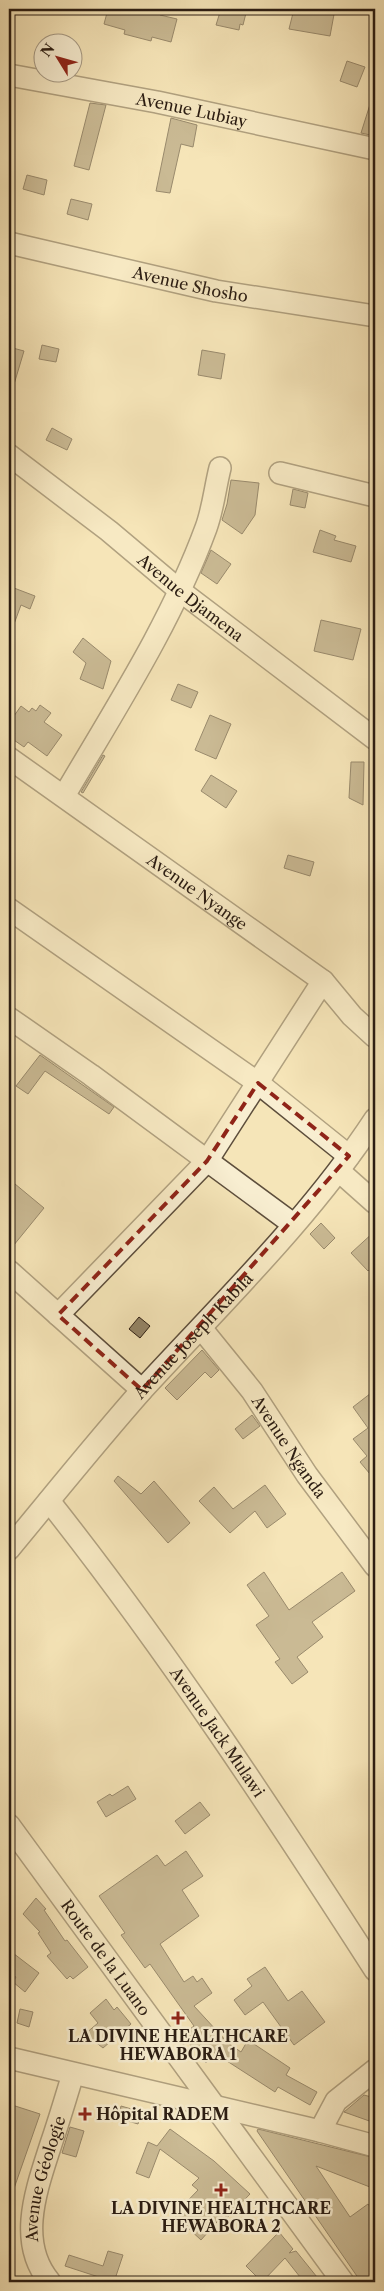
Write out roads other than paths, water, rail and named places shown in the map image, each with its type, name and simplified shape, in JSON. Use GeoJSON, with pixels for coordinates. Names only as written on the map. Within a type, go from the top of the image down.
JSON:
{"type":"FeatureCollection","features":[{"type":"Feature","properties":{"kind":"street","name":"Avenue Lubiay"},"geometry":{"type":"LineString","coordinates":[[9,75],[157,102],[375,149]]}},
{"type":"Feature","properties":{"kind":"street","name":"Avenue Shosho"},"geometry":{"type":"LineString","coordinates":[[9,243],[216,291],[375,316]]}},
{"type":"Feature","properties":{"kind":"street","name":"Avenue Djamena"},"geometry":{"type":"LineString","coordinates":[[9,455],[109,531],[179,590],[375,738]]}},
{"type":"Feature","properties":{"kind":"street"},"geometry":{"type":"LineString","coordinates":[[64,796],[123,696],[179,590],[206,526],[220,468]]}},
{"type":"Feature","properties":{"kind":"street"},"geometry":{"type":"LineString","coordinates":[[280,473],[375,496]]}},
{"type":"Feature","properties":{"kind":"street","name":"Avenue Nyange"},"geometry":{"type":"LineString","coordinates":[[9,758],[323,981],[352,1016],[375,1037]]}},
{"type":"Feature","properties":{"kind":"street"},"geometry":{"type":"LineString","coordinates":[[9,909],[258,1083],[344,1164],[375,1203]]}},
{"type":"Feature","properties":{"kind":"street"},"geometry":{"type":"LineString","coordinates":[[58,1315],[207,1161],[323,981]]}},
{"type":"Feature","properties":{"kind":"street"},"geometry":{"type":"LineString","coordinates":[[9,1018],[294,1224]]}},
{"type":"Feature","properties":{"kind":"street","name":"Avenue Joseph Kabila"},"geometry":{"type":"LineString","coordinates":[[9,1549],[142,1390],[201,1328],[294,1224],[344,1164],[375,1119]]}},
{"type":"Feature","properties":{"kind":"street"},"geometry":{"type":"LineString","coordinates":[[9,1271],[142,1390]]}},
{"type":"Feature","properties":{"kind":"street","name":"Avenue Nganda"},"geometry":{"type":"LineString","coordinates":[[201,1328],[252,1391],[307,1475],[375,1566]]}},
{"type":"Feature","properties":{"kind":"street","name":"Avenue Jack Mulawi"},"geometry":{"type":"LineString","coordinates":[[49,1501],[168,1662],[298,1851],[375,1970]]}},
{"type":"Feature","properties":{"kind":"street","name":"Route de la Luano"},"geometry":{"type":"LineString","coordinates":[[9,1825],[343,2282]]}},
{"type":"Feature","properties":{"kind":"street"},"geometry":{"type":"LineString","coordinates":[[9,2058],[320,2130],[375,2146]]}},
{"type":"Feature","properties":{"kind":"street"},"geometry":{"type":"LineString","coordinates":[[320,2130],[336,2101],[375,2070]]}},
{"type":"Feature","properties":{"kind":"street","name":"Avenue Géologie"},"geometry":{"type":"LineString","coordinates":[[50,2282],[44,2276],[33,2248],[31,2224],[35,2193],[73,2074]]}},
{"type":"Feature","properties":{"kind":"place","name":"LA DIVINE HEALTHCARE HEWABORA 1"},"geometry":{"type":"Point","coordinates":[178,2018]}},
{"type":"Feature","properties":{"kind":"place","name":"Hôpital RADEM"},"geometry":{"type":"Point","coordinates":[85,2114]}},
{"type":"Feature","properties":{"kind":"place","name":"LA DIVINE HEALTHCARE HEWABORA 2"},"geometry":{"type":"Point","coordinates":[221,2190]}}]}
